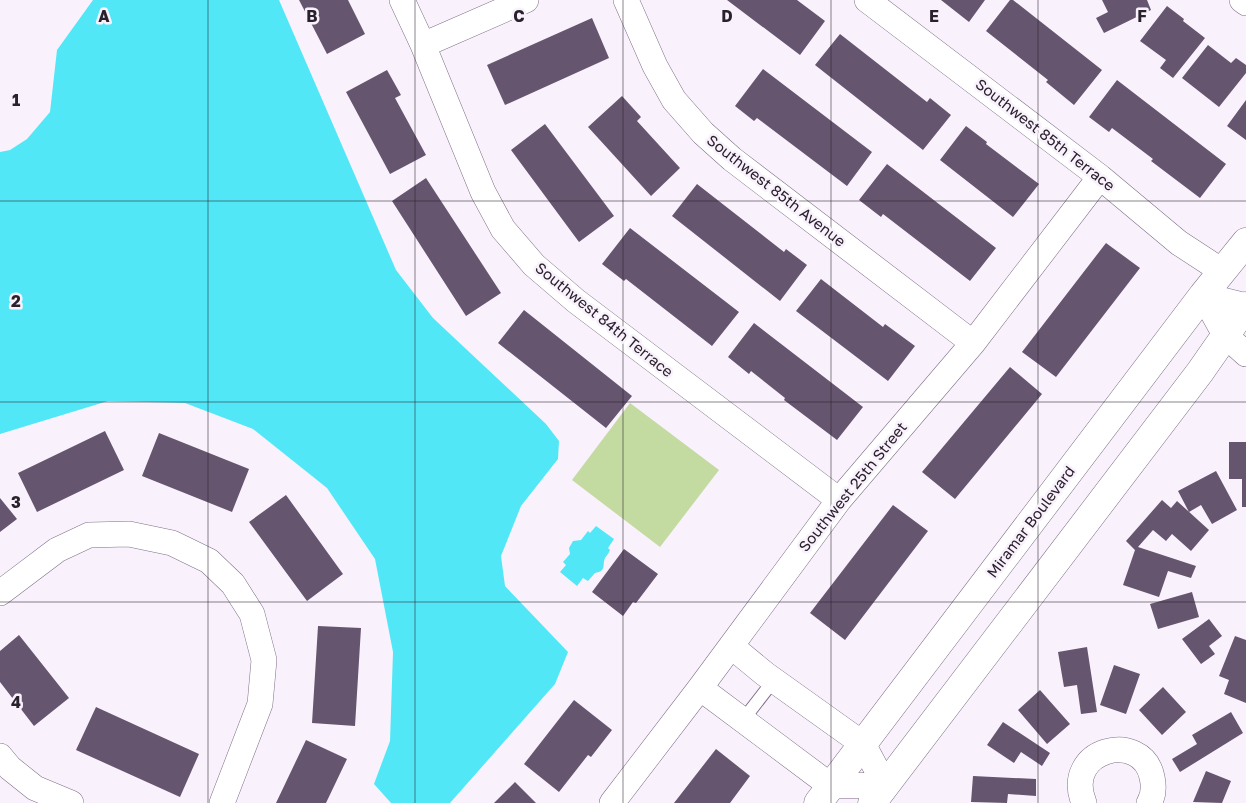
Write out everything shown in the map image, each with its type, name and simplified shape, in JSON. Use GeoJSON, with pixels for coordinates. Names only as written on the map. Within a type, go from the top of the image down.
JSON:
{"type":"FeatureCollection","features":[{"type":"Feature","properties":{"kind":"street","name":"Southwest 84th Terrace"},"geometry":{"type":"LineString","coordinates":[[402,0],[423,45],[483,192],[503,228],[534,265],[576,301],[839,500]]}},
{"type":"Feature","properties":{"kind":"street"},"geometry":{"type":"LineString","coordinates":[[423,45],[526,0]]}},
{"type":"Feature","properties":{"kind":"street","name":"Southwest 85th Avenue"},"geometry":{"type":"LineString","coordinates":[[626,0],[655,66],[674,100],[703,133],[732,159],[973,343]]}},
{"type":"Feature","properties":{"kind":"street","name":"Southwest 85th Terrace"},"geometry":{"type":"LineString","coordinates":[[867,0],[1100,177],[1178,243],[1222,271]]}},
{"type":"Feature","properties":{"kind":"street"},"geometry":{"type":"LineString","coordinates":[[1242,0],[1246,3]]}},
{"type":"Feature","properties":{"kind":"street","name":"Southwest 25th Street"},"geometry":{"type":"LineString","coordinates":[[612,803],[839,500],[973,343],[1100,177]]}},
{"type":"Feature","properties":{"kind":"street","name":"Miramar Boulevard"},"geometry":{"type":"LineString","coordinates":[[824,794],[1203,295],[1246,242]]}},
{"type":"Feature","properties":{"kind":"street"},"geometry":{"type":"LineString","coordinates":[[878,794],[1194,380],[1246,306],[1203,295]]}},
{"type":"Feature","properties":{"kind":"street"},"geometry":{"type":"LineString","coordinates":[[1203,295],[1225,335],[1246,354]]}},
{"type":"Feature","properties":{"kind":"street"},"geometry":{"type":"LineString","coordinates":[[0,593],[58,550],[89,534],[129,534],[172,543],[209,561],[233,584],[252,614],[264,660],[260,704],[222,803]]}},
{"type":"Feature","properties":{"kind":"street"},"geometry":{"type":"LineString","coordinates":[[731,646],[774,680],[863,744],[878,794]]}},
{"type":"Feature","properties":{"kind":"street"},"geometry":{"type":"LineString","coordinates":[[700,688],[743,720],[824,794],[878,794]]}},
{"type":"Feature","properties":{"kind":"street"},"geometry":{"type":"LineString","coordinates":[[1084,803],[1080,782],[1083,771],[1090,761],[1099,754],[1110,750],[1122,750],[1134,753],[1144,761],[1151,772],[1154,785],[1149,803]]}},
{"type":"Feature","properties":{"kind":"street"},"geometry":{"type":"LineString","coordinates":[[0,756],[10,768],[35,788],[71,803]]}},
{"type":"Feature","properties":{"kind":"lane"},"geometry":{"type":"LineString","coordinates":[[743,720],[774,680]]}},
{"type":"Feature","properties":{"kind":"green space"},"geometry":{"type":"Polygon","coordinates":[[[630,403],[719,470],[660,547],[572,480],[630,403]]]}},
{"type":"Feature","properties":{"kind":"water"},"geometry":{"type":"Polygon","coordinates":[[[93,0],[279,0],[396,270],[433,318],[546,424],[559,441],[558,459],[521,506],[501,556],[505,586],[568,652],[555,684],[450,803],[391,803],[374,784],[390,741],[393,652],[375,559],[327,488],[253,429],[185,403],[108,401],[0,434],[0,152],[10,150],[27,139],[50,112],[57,50],[93,0]]]}},
{"type":"Feature","properties":{"kind":"water"},"geometry":{"type":"Polygon","coordinates":[[[596,526],[614,539],[608,548],[610,550],[605,558],[603,569],[595,573],[588,581],[583,578],[577,586],[560,572],[566,565],[563,562],[570,554],[569,548],[573,541],[581,540],[588,531],[590,533],[596,526]]]}},
{"type":"Feature","properties":{"kind":"building"},"geometry":{"type":"Polygon","coordinates":[[[299,0],[348,0],[365,34],[327,54],[299,0]]]}},
{"type":"Feature","properties":{"kind":"building"},"geometry":{"type":"Polygon","coordinates":[[[727,0],[797,0],[825,21],[800,55],[727,0]]]}},
{"type":"Feature","properties":{"kind":"building"},"geometry":{"type":"Polygon","coordinates":[[[941,0],[985,0],[969,22],[941,0]]]}},
{"type":"Feature","properties":{"kind":"building"},"geometry":{"type":"Polygon","coordinates":[[[1010,0],[1013,0],[1102,70],[1074,105],[1046,82],[1048,80],[986,31],[1010,0]]]}},
{"type":"Feature","properties":{"kind":"building"},"geometry":{"type":"Polygon","coordinates":[[[1102,0],[1147,0],[1151,10],[1104,33],[1096,18],[1108,12],[1102,0]]]}},
{"type":"Feature","properties":{"kind":"building"},"geometry":{"type":"Polygon","coordinates":[[[1167,6],[1205,38],[1173,78],[1160,68],[1166,60],[1140,41],[1167,6]]]}},
{"type":"Feature","properties":{"kind":"building"},"geometry":{"type":"Polygon","coordinates":[[[592,18],[609,58],[505,105],[487,65],[592,18]]]}},
{"type":"Feature","properties":{"kind":"building"},"geometry":{"type":"Polygon","coordinates":[[[840,34],[927,102],[930,98],[951,115],[923,150],[815,65],[840,34]]]}},
{"type":"Feature","properties":{"kind":"building"},"geometry":{"type":"Polygon","coordinates":[[[1208,45],[1231,63],[1236,58],[1246,65],[1246,73],[1219,107],[1182,78],[1208,45]]]}},
{"type":"Feature","properties":{"kind":"building"},"geometry":{"type":"Polygon","coordinates":[[[763,69],[872,152],[847,186],[757,118],[754,121],[735,106],[763,69]]]}},
{"type":"Feature","properties":{"kind":"building"},"geometry":{"type":"Polygon","coordinates":[[[387,70],[401,95],[395,98],[426,155],[390,174],[346,92],[387,70]]]}},
{"type":"Feature","properties":{"kind":"building"},"geometry":{"type":"Polygon","coordinates":[[[1117,80],[1226,164],[1200,198],[1151,161],[1153,159],[1112,128],[1109,132],[1089,117],[1117,80]]]}},
{"type":"Feature","properties":{"kind":"building"},"geometry":{"type":"Polygon","coordinates":[[[622,96],[641,117],[637,121],[680,168],[651,196],[588,127],[622,96]]]}},
{"type":"Feature","properties":{"kind":"building"},"geometry":{"type":"Polygon","coordinates":[[[1246,100],[1246,140],[1227,126],[1246,100]]]}},
{"type":"Feature","properties":{"kind":"building"},"geometry":{"type":"Polygon","coordinates":[[[545,124],[614,216],[579,242],[511,150],[545,124]]]}},
{"type":"Feature","properties":{"kind":"building"},"geometry":{"type":"Polygon","coordinates":[[[966,126],[987,142],[986,144],[1039,184],[1013,217],[940,160],[966,126]]]}},
{"type":"Feature","properties":{"kind":"building"},"geometry":{"type":"Polygon","coordinates":[[[887,164],[996,248],[970,281],[883,214],[881,217],[859,200],[887,164]]]}},
{"type":"Feature","properties":{"kind":"building"},"geometry":{"type":"Polygon","coordinates":[[[426,178],[501,293],[466,316],[392,201],[426,178]]]}},
{"type":"Feature","properties":{"kind":"building"},"geometry":{"type":"Polygon","coordinates":[[[697,184],[784,252],[786,249],[807,265],[780,301],[672,216],[697,184]]]}},
{"type":"Feature","properties":{"kind":"building"},"geometry":{"type":"Polygon","coordinates":[[[630,228],[739,312],[712,346],[626,279],[624,281],[602,264],[630,228]]]}},
{"type":"Feature","properties":{"kind":"building"},"geometry":{"type":"Polygon","coordinates":[[[1106,243],[1140,268],[1056,377],[1022,352],[1106,243]]]}},
{"type":"Feature","properties":{"kind":"building"},"geometry":{"type":"Polygon","coordinates":[[[821,279],[883,327],[885,324],[915,346],[888,381],[796,311],[821,279]]]}},
{"type":"Feature","properties":{"kind":"building"},"geometry":{"type":"Polygon","coordinates":[[[524,310],[632,396],[606,428],[498,343],[524,310]]]}},
{"type":"Feature","properties":{"kind":"building"},"geometry":{"type":"Polygon","coordinates":[[[754,323],[863,407],[837,440],[784,400],[785,398],[751,371],[749,374],[728,357],[754,323]]]}},
{"type":"Feature","properties":{"kind":"building"},"geometry":{"type":"Polygon","coordinates":[[[1010,367],[1042,394],[955,499],[922,472],[1010,367]]]}},
{"type":"Feature","properties":{"kind":"building"},"geometry":{"type":"Polygon","coordinates":[[[105,431],[124,470],[37,512],[18,473],[105,431]]]}},
{"type":"Feature","properties":{"kind":"building"},"geometry":{"type":"Polygon","coordinates":[[[159,433],[249,469],[232,512],[142,476],[159,433]]]}},
{"type":"Feature","properties":{"kind":"building"},"geometry":{"type":"Polygon","coordinates":[[[1229,442],[1246,442],[1246,507],[1242,507],[1242,479],[1229,479],[1229,442]]]}},
{"type":"Feature","properties":{"kind":"building"},"geometry":{"type":"Polygon","coordinates":[[[1216,471],[1237,510],[1212,524],[1201,505],[1189,512],[1178,491],[1216,471]]]}},
{"type":"Feature","properties":{"kind":"building"},"geometry":{"type":"Polygon","coordinates":[[[286,495],[343,574],[307,601],[249,522],[286,495]]]}},
{"type":"Feature","properties":{"kind":"building"},"geometry":{"type":"Polygon","coordinates":[[[0,498],[17,519],[0,532],[0,498]]]}},
{"type":"Feature","properties":{"kind":"building"},"geometry":{"type":"Polygon","coordinates":[[[1162,500],[1171,508],[1177,501],[1209,530],[1191,551],[1172,534],[1166,541],[1153,530],[1138,547],[1196,566],[1191,578],[1168,571],[1159,597],[1123,585],[1135,550],[1126,541],[1162,500]]]}},
{"type":"Feature","properties":{"kind":"building"},"geometry":{"type":"Polygon","coordinates":[[[893,505],[928,531],[845,640],[810,613],[893,505]]]}},
{"type":"Feature","properties":{"kind":"building"},"geometry":{"type":"Polygon","coordinates":[[[624,549],[658,574],[636,603],[633,602],[623,616],[592,592],[624,549]]]}},
{"type":"Feature","properties":{"kind":"building"},"geometry":{"type":"Polygon","coordinates":[[[1192,592],[1199,617],[1158,629],[1150,604],[1192,592]]]}},
{"type":"Feature","properties":{"kind":"building"},"geometry":{"type":"Polygon","coordinates":[[[1209,619],[1222,636],[1209,646],[1215,654],[1201,664],[1182,639],[1209,619]]]}},
{"type":"Feature","properties":{"kind":"building"},"geometry":{"type":"Polygon","coordinates":[[[318,626],[361,628],[355,726],[312,723],[318,626]]]}},
{"type":"Feature","properties":{"kind":"building"},"geometry":{"type":"Polygon","coordinates":[[[19,635],[69,698],[34,726],[0,682],[0,651],[19,635]]]}},
{"type":"Feature","properties":{"kind":"building"},"geometry":{"type":"Polygon","coordinates":[[[1235,636],[1246,640],[1246,703],[1224,694],[1229,680],[1219,676],[1235,636]]]}},
{"type":"Feature","properties":{"kind":"building"},"geometry":{"type":"Polygon","coordinates":[[[1087,647],[1097,712],[1081,714],[1077,685],[1064,687],[1058,652],[1087,647]]]}},
{"type":"Feature","properties":{"kind":"building"},"geometry":{"type":"Polygon","coordinates":[[[1114,665],[1140,674],[1126,714],[1100,705],[1114,665]]]}},
{"type":"Feature","properties":{"kind":"building"},"geometry":{"type":"Polygon","coordinates":[[[1163,687],[1186,712],[1162,735],[1139,710],[1163,687]]]}},
{"type":"Feature","properties":{"kind":"building"},"geometry":{"type":"Polygon","coordinates":[[[1040,690],[1070,724],[1047,744],[1018,710],[1040,690]]]}},
{"type":"Feature","properties":{"kind":"building"},"geometry":{"type":"Polygon","coordinates":[[[574,700],[612,730],[591,757],[588,755],[559,792],[524,764],[574,700]]]}},
{"type":"Feature","properties":{"kind":"building"},"geometry":{"type":"Polygon","coordinates":[[[96,707],[199,754],[180,797],[76,750],[96,707]]]}},
{"type":"Feature","properties":{"kind":"building"},"geometry":{"type":"Polygon","coordinates":[[[1231,712],[1243,733],[1180,772],[1172,759],[1197,744],[1192,735],[1231,712]]]}},
{"type":"Feature","properties":{"kind":"building"},"geometry":{"type":"Polygon","coordinates":[[[1003,722],[1050,753],[1042,766],[1021,752],[1014,763],[987,745],[1003,722]]]}},
{"type":"Feature","properties":{"kind":"building"},"geometry":{"type":"Polygon","coordinates":[[[306,740],[347,759],[326,803],[276,803],[306,740]]]}},
{"type":"Feature","properties":{"kind":"building"},"geometry":{"type":"Polygon","coordinates":[[[716,749],[750,776],[730,803],[674,803],[716,749]]]}},
{"type":"Feature","properties":{"kind":"building"},"geometry":{"type":"Polygon","coordinates":[[[1206,771],[1231,781],[1222,803],[1193,802],[1206,771]]]}},
{"type":"Feature","properties":{"kind":"building"},"geometry":{"type":"Polygon","coordinates":[[[973,776],[1036,779],[1036,796],[1008,794],[1007,803],[971,802],[973,776]]]}},
{"type":"Feature","properties":{"kind":"building"},"geometry":{"type":"Polygon","coordinates":[[[515,782],[536,803],[494,803],[515,782]]]}}]}
